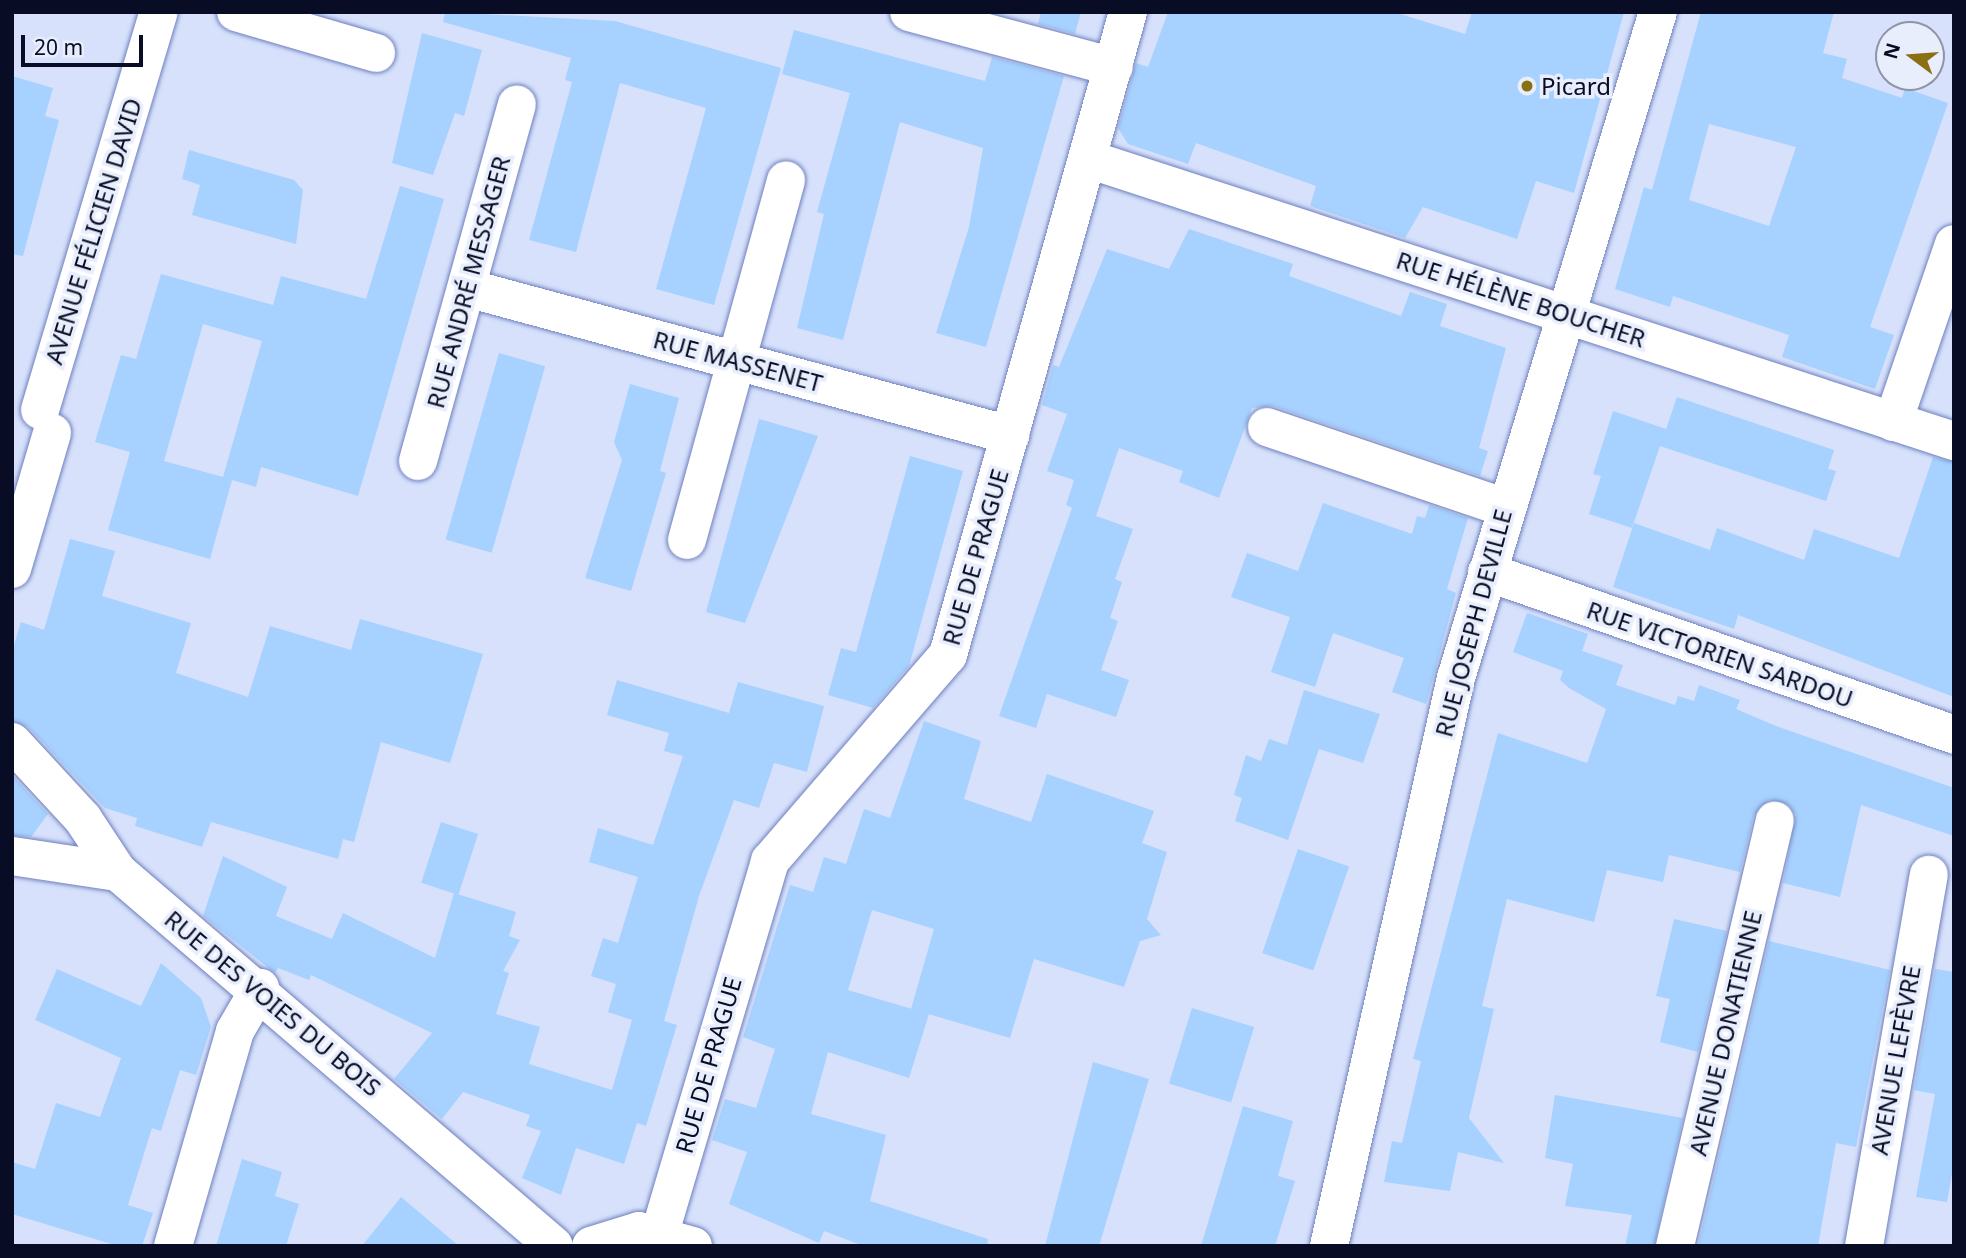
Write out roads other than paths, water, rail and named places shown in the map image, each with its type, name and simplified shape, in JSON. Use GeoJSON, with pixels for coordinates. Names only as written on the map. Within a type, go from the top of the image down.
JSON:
{"type":"FeatureCollection","features":[{"type":"Feature","properties":{"kind":"street","name":"AVENUE FÉLICIEN DAVID"},"geometry":{"type":"LineString","coordinates":[[12,569],[46,422],[159,12]]}},
{"type":"Feature","properties":{"kind":"street"},"geometry":{"type":"LineString","coordinates":[[236,12],[376,53]]}},
{"type":"Feature","properties":{"kind":"street"},"geometry":{"type":"LineString","coordinates":[[909,12],[1114,67]]}},
{"type":"Feature","properties":{"kind":"street","name":"RUE DE PRAGUE"},"geometry":{"type":"LineString","coordinates":[[657,1239],[770,861],[942,666],[1129,12]]}},
{"type":"Feature","properties":{"kind":"street","name":"RUE JOSEPH DEVILLE"},"geometry":{"type":"LineString","coordinates":[[1329,1246],[1456,678],[1503,507],[1563,312],[1581,276],[1658,12]]}},
{"type":"Feature","properties":{"kind":"street","name":"RUE ANDRÉ MESSAGER"},"geometry":{"type":"LineString","coordinates":[[418,461],[517,104]]}},
{"type":"Feature","properties":{"kind":"street","name":"RUE HÉLÈNE BOUCHER"},"geometry":{"type":"LineString","coordinates":[[1088,159],[1563,312],[1954,442]]}},
{"type":"Feature","properties":{"kind":"street"},"geometry":{"type":"LineString","coordinates":[[687,540],[786,180]]}},
{"type":"Feature","properties":{"kind":"street"},"geometry":{"type":"LineString","coordinates":[[1894,422],[1954,244]]}},
{"type":"Feature","properties":{"kind":"street","name":"RUE MASSENET"},"geometry":{"type":"LineString","coordinates":[[467,288],[1010,435]]}},
{"type":"Feature","properties":{"kind":"street"},"geometry":{"type":"LineString","coordinates":[[1267,427],[1503,507]]}},
{"type":"Feature","properties":{"kind":"street","name":"RUE VICTORIEN SARDOU"},"geometry":{"type":"LineString","coordinates":[[1487,572],[1954,735]]}},
{"type":"Feature","properties":{"kind":"street","name":"RUE DES VOIES DU BOIS"},"geometry":{"type":"LineString","coordinates":[[12,742],[83,819],[118,872],[260,988],[554,1246]]}},
{"type":"Feature","properties":{"kind":"street","name":"AVENUE DONATIENNE"},"geometry":{"type":"LineString","coordinates":[[1675,1246],[1775,821]]}},
{"type":"Feature","properties":{"kind":"street"},"geometry":{"type":"LineString","coordinates":[[12,856],[118,872]]}},
{"type":"Feature","properties":{"kind":"street","name":"AVENUE LEFÈVRE"},"geometry":{"type":"LineString","coordinates":[[1864,1246],[1929,876]]}},
{"type":"Feature","properties":{"kind":"street"},"geometry":{"type":"LineString","coordinates":[[173,1246],[235,1031],[260,988]]}},
{"type":"Feature","properties":{"kind":"street"},"geometry":{"type":"LineString","coordinates":[[591,1246],[608,1236],[657,1239],[694,1246]]}},
{"type":"Feature","properties":{"kind":"place","name":"Picard"},"geometry":{"type":"Point","coordinates":[1527,86]}}]}
